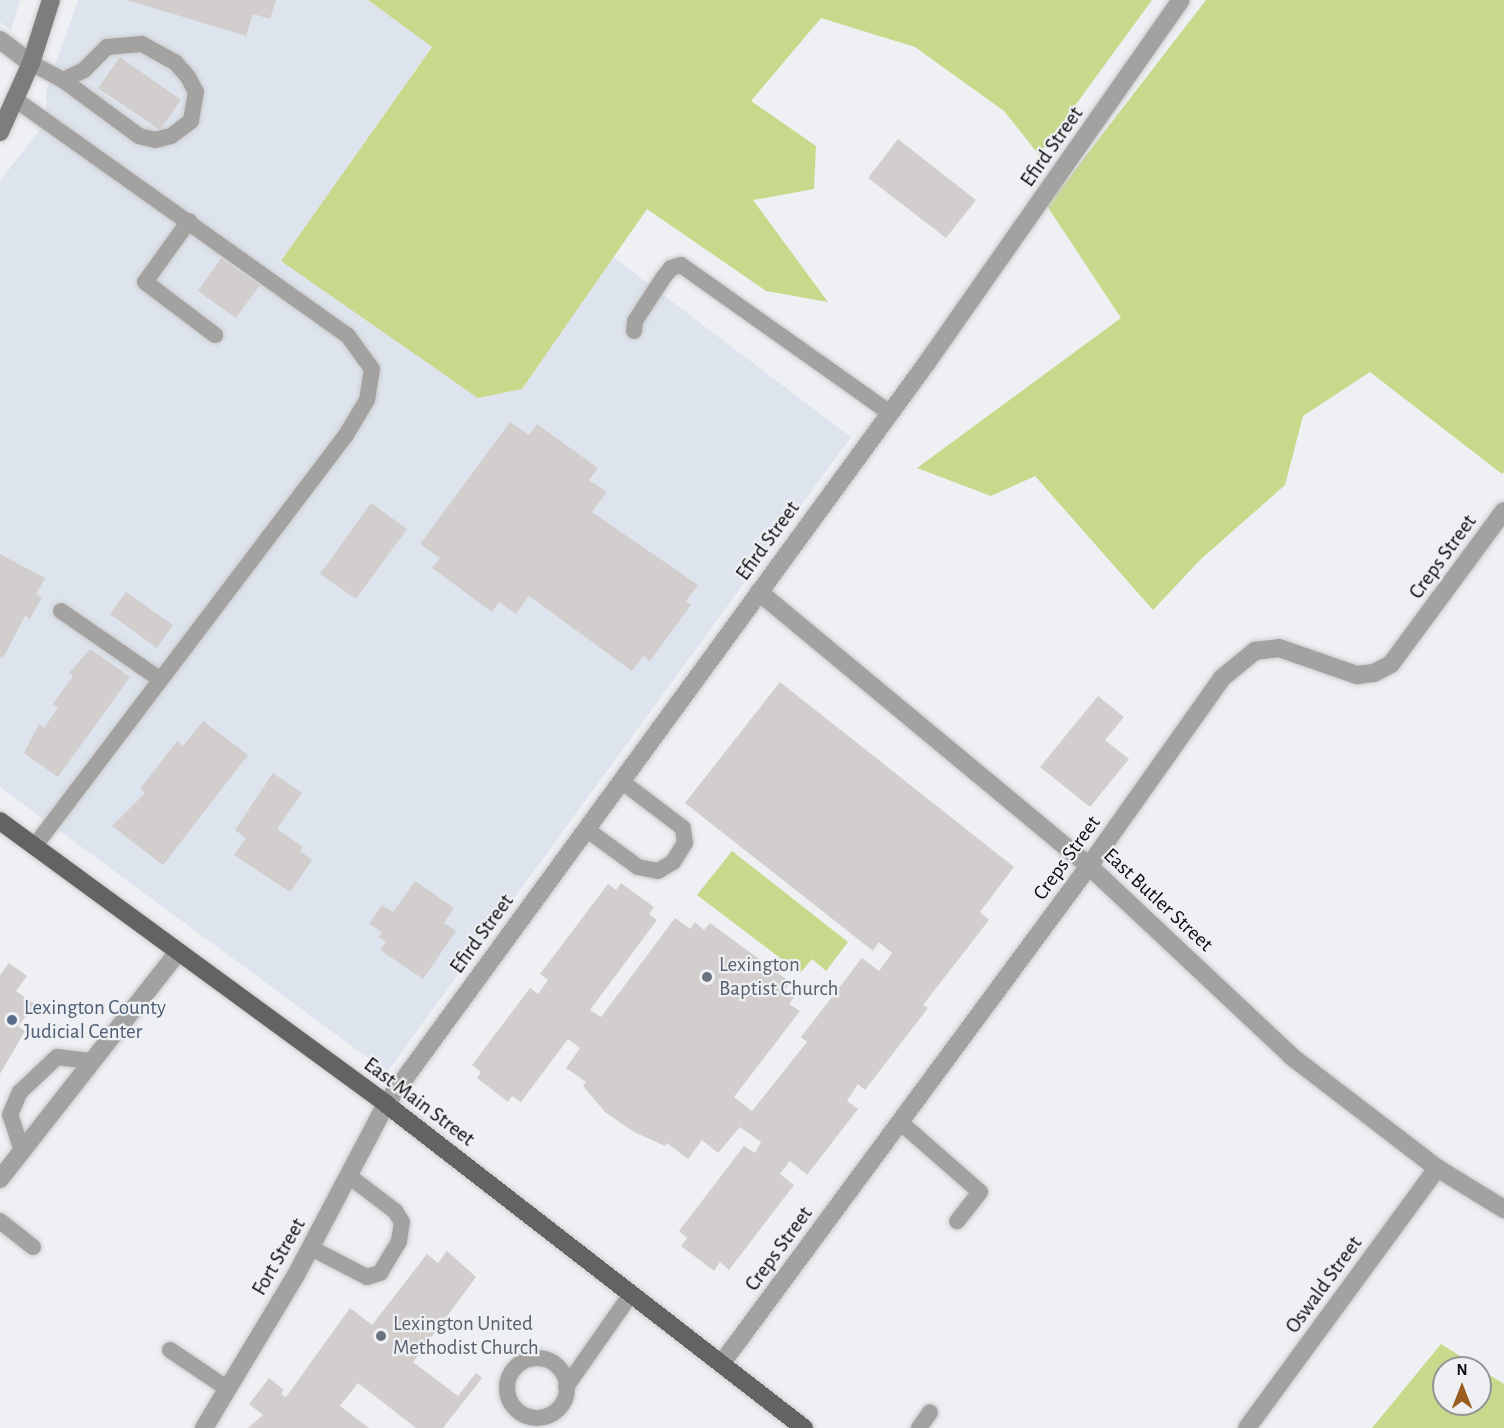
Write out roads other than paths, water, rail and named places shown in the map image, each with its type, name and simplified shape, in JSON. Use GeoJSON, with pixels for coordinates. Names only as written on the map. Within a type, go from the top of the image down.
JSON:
{"type":"FeatureCollection","features":[{"type":"Feature","properties":{"kind":"main road"},"geometry":{"type":"LineString","coordinates":[[0,132],[32,63],[51,0]]}},
{"type":"Feature","properties":{"kind":"main road","name":"East Main Street"},"geometry":{"type":"LineString","coordinates":[[0,821],[386,1104],[804,1428]]}},
{"type":"Feature","properties":{"kind":"street","name":"Efird Street"},"geometry":{"type":"LineString","coordinates":[[386,1104],[889,412],[1181,0]]}},
{"type":"Feature","properties":{"kind":"street"},"geometry":{"type":"LineString","coordinates":[[0,40],[32,63]]}},
{"type":"Feature","properties":{"kind":"street","name":"Creps Street"},"geometry":{"type":"LineString","coordinates":[[722,1364],[1237,663],[1256,651],[1279,648],[1357,675],[1374,673],[1391,664],[1504,511]]}},
{"type":"Feature","properties":{"kind":"street","name":"East Butler Street"},"geometry":{"type":"LineString","coordinates":[[759,592],[1089,866],[1291,1056],[1437,1168],[1504,1209]]}},
{"type":"Feature","properties":{"kind":"street"},"geometry":{"type":"LineString","coordinates":[[0,1179],[178,952]]}},
{"type":"Feature","properties":{"kind":"street","name":"Fort Street"},"geometry":{"type":"LineString","coordinates":[[204,1428],[311,1248],[386,1104]]}},
{"type":"Feature","properties":{"kind":"street","name":"Oswald Street"},"geometry":{"type":"LineString","coordinates":[[1246,1428],[1437,1168]]}},
{"type":"Feature","properties":{"kind":"lane"},"geometry":{"type":"LineString","coordinates":[[32,63],[63,80],[139,136],[155,140],[171,136],[191,121],[196,92],[188,77],[175,62],[142,44],[107,47],[84,70],[63,80]]}},
{"type":"Feature","properties":{"kind":"lane"},"geometry":{"type":"LineString","coordinates":[[16,100],[348,336],[367,359],[372,382],[367,400],[346,435],[282,524],[158,678],[34,847]]}},
{"type":"Feature","properties":{"kind":"lane"},"geometry":{"type":"LineString","coordinates":[[189,221],[146,282],[215,336]]}},
{"type":"Feature","properties":{"kind":"lane"},"geometry":{"type":"LineString","coordinates":[[634,331],[635,321],[670,268],[681,265],[889,412]]}},
{"type":"Feature","properties":{"kind":"lane"},"geometry":{"type":"LineString","coordinates":[[61,611],[158,678]]}},
{"type":"Feature","properties":{"kind":"lane"},"geometry":{"type":"LineString","coordinates":[[586,829],[647,871],[658,872],[676,857],[684,843],[683,828],[621,781]]}},
{"type":"Feature","properties":{"kind":"lane"},"geometry":{"type":"LineString","coordinates":[[22,1150],[10,1115],[20,1092],[57,1057],[92,1060]]}},
{"type":"Feature","properties":{"kind":"lane"},"geometry":{"type":"LineString","coordinates":[[900,1122],[980,1192],[957,1221]]}},
{"type":"Feature","properties":{"kind":"lane"},"geometry":{"type":"LineString","coordinates":[[311,1248],[367,1277],[380,1273],[399,1241],[402,1222],[395,1211],[350,1177]]}},
{"type":"Feature","properties":{"kind":"lane"},"geometry":{"type":"LineString","coordinates":[[0,1221],[33,1247]]}},
{"type":"Feature","properties":{"kind":"lane"},"geometry":{"type":"LineString","coordinates":[[566,1387],[563,1374],[549,1361],[530,1359],[513,1370],[508,1379],[509,1398],[521,1414],[542,1423],[558,1409],[566,1387],[631,1294]]}},
{"type":"Feature","properties":{"kind":"lane"},"geometry":{"type":"LineString","coordinates":[[170,1350],[228,1389]]}},
{"type":"Feature","properties":{"kind":"lane"},"geometry":{"type":"LineString","coordinates":[[919,1428],[930,1412]]}},
{"type":"Feature","properties":{"kind":"place","name":"Lexington Baptist Church"},"geometry":{"type":"Point","coordinates":[707,977]}},
{"type":"Feature","properties":{"kind":"place","name":"Lexington County Judicial Center"},"geometry":{"type":"Point","coordinates":[12,1020]}},
{"type":"Feature","properties":{"kind":"place","name":"Lexington United Methodist Church"},"geometry":{"type":"Point","coordinates":[381,1336]}}]}
